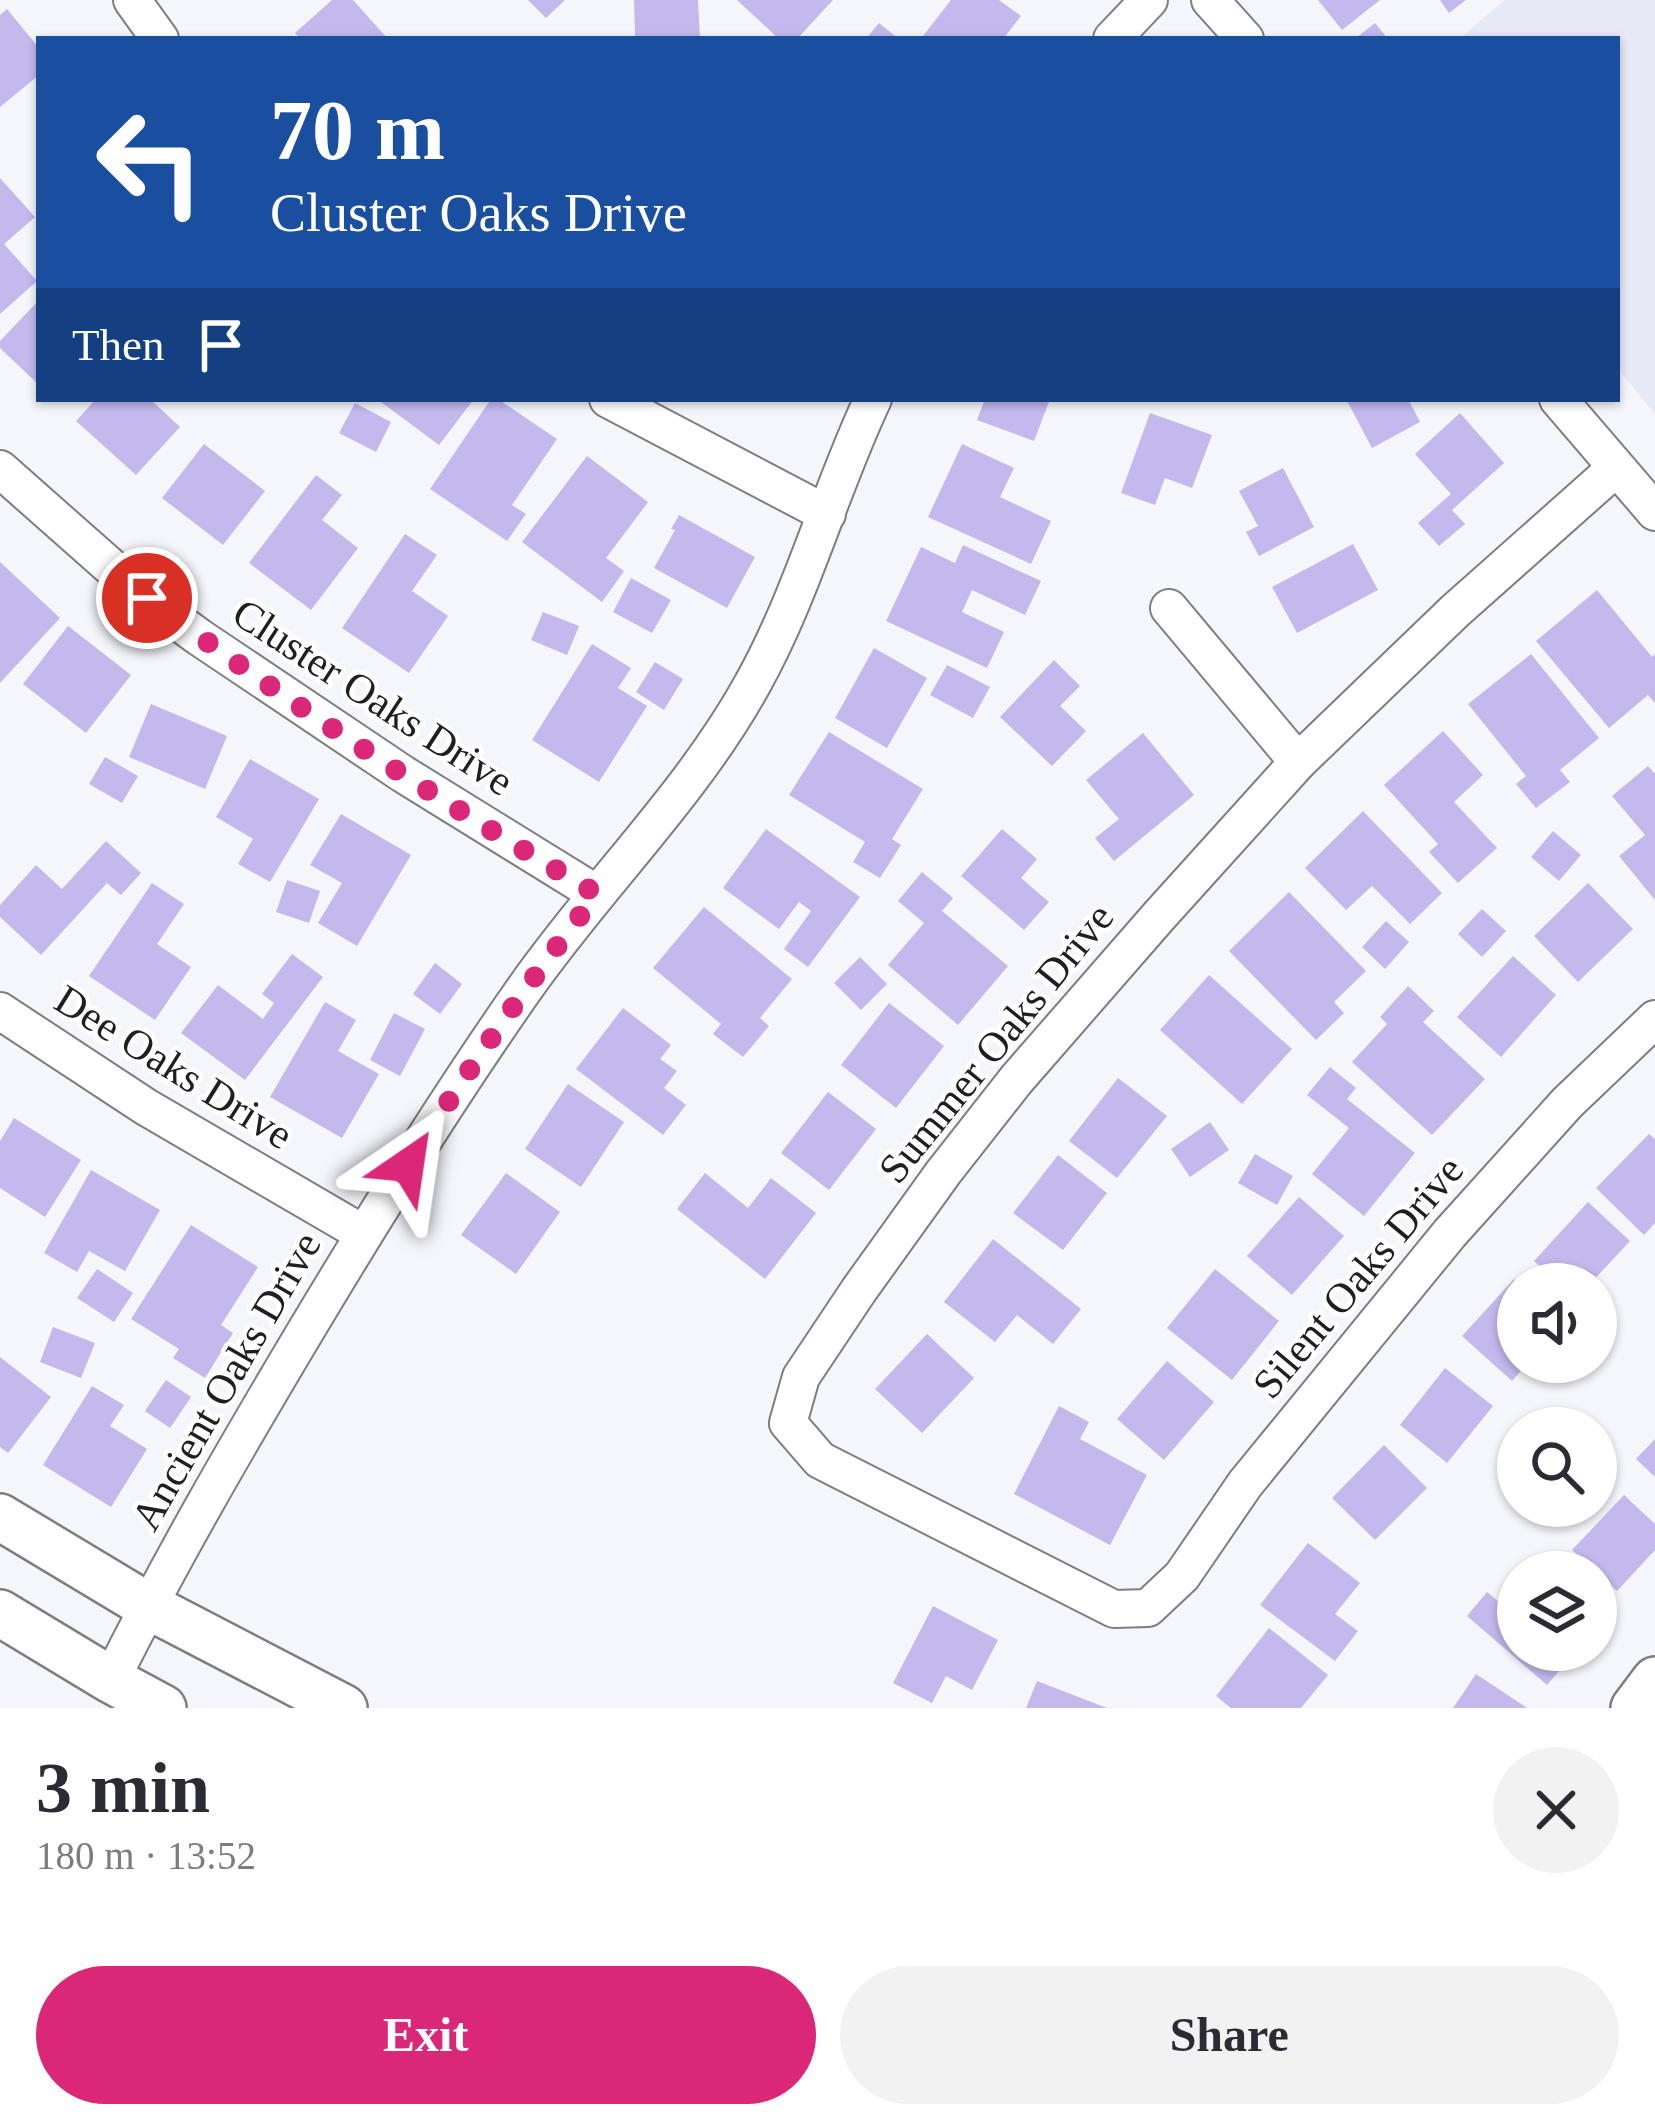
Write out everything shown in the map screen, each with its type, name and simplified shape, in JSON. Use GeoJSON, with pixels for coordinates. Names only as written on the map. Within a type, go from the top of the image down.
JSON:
{"type":"FeatureCollection","features":[{"type":"Feature","properties":{"kind":"street"},"geometry":{"type":"LineString","coordinates":[[132,0],[158,36]]}},
{"type":"Feature","properties":{"kind":"street"},"geometry":{"type":"LineString","coordinates":[[1115,36],[1149,0]]}},
{"type":"Feature","properties":{"kind":"street"},"geometry":{"type":"LineString","coordinates":[[1210,0],[1242,36]]}},
{"type":"Feature","properties":{"kind":"street"},"geometry":{"type":"LineString","coordinates":[[614,402],[827,514]]}},
{"type":"Feature","properties":{"kind":"street","name":"Ancient Oaks Drive"},"geometry":{"type":"LineString","coordinates":[[110,1680],[237,1447],[473,1061],[698,767],[753,685],[793,602],[872,402]]}},
{"type":"Feature","properties":{"kind":"street"},"geometry":{"type":"LineString","coordinates":[[1561,402],[1655,512]]}},
{"type":"Feature","properties":{"kind":"street","name":"Summer Oaks Drive"},"geometry":{"type":"LineString","coordinates":[[1148,1608],[1114,1609],[820,1460],[788,1423],[800,1377],[1016,1080],[1159,916],[1298,762],[1455,611],[1616,468]]}},
{"type":"Feature","properties":{"kind":"street","name":"Cluster Oaks Drive"},"geometry":{"type":"LineString","coordinates":[[0,469],[147,598],[199,637],[403,774],[597,894]]}},
{"type":"Feature","properties":{"kind":"street"},"geometry":{"type":"LineString","coordinates":[[1169,608],[1298,762]]}},
{"type":"Feature","properties":{"kind":"street","name":"Dee Oaks Drive"},"geometry":{"type":"LineString","coordinates":[[0,1011],[146,1107],[364,1234]]}},
{"type":"Feature","properties":{"kind":"street","name":"Silent Oaks Drive"},"geometry":{"type":"LineString","coordinates":[[1148,1608],[1182,1576],[1245,1484],[1450,1233],[1567,1103],[1655,1019]]}},
{"type":"Feature","properties":{"kind":"street"},"geometry":{"type":"LineString","coordinates":[[0,1517],[148,1606],[344,1708]]}},
{"type":"Feature","properties":{"kind":"street"},"geometry":{"type":"LineString","coordinates":[[0,1613],[163,1708]]}},
{"type":"Feature","properties":{"kind":"street"},"geometry":{"type":"LineString","coordinates":[[1634,1708],[1655,1680]]}},
{"type":"Feature","properties":{"kind":"shaded area"},"geometry":{"type":"Polygon","coordinates":[[[1505,0],[1655,0],[1655,414],[1620,372],[1620,36],[1463,36],[1505,0]]]}},
{"type":"Feature","properties":{"kind":"building"},"geometry":{"type":"Polygon","coordinates":[[[332,0],[353,0],[385,36],[298,36],[295,33],[332,0]]]}},
{"type":"Feature","properties":{"kind":"building"},"geometry":{"type":"Polygon","coordinates":[[[528,0],[565,0],[546,18],[528,0]]]}},
{"type":"Feature","properties":{"kind":"building"},"geometry":{"type":"Polygon","coordinates":[[[634,0],[698,0],[700,36],[635,36],[634,0]]]}},
{"type":"Feature","properties":{"kind":"building"},"geometry":{"type":"Polygon","coordinates":[[[737,0],[833,0],[800,36],[776,36],[737,0]]]}},
{"type":"Feature","properties":{"kind":"building"},"geometry":{"type":"Polygon","coordinates":[[[951,0],[999,0],[1021,16],[1005,36],[923,36],[951,0]]]}},
{"type":"Feature","properties":{"kind":"building"},"geometry":{"type":"Polygon","coordinates":[[[1318,0],[1380,0],[1342,30],[1318,0]]]}},
{"type":"Feature","properties":{"kind":"building"},"geometry":{"type":"Polygon","coordinates":[[[1440,0],[1466,0],[1449,13],[1440,0]]]}},
{"type":"Feature","properties":{"kind":"building"},"geometry":{"type":"Polygon","coordinates":[[[7,9],[36,44],[36,77],[0,107],[0,15],[7,9]]]}},
{"type":"Feature","properties":{"kind":"building"},"geometry":{"type":"Polygon","coordinates":[[[879,23],[895,36],[868,36],[879,23]]]}},
{"type":"Feature","properties":{"kind":"building"},"geometry":{"type":"Polygon","coordinates":[[[1375,23],[1386,36],[1359,36],[1375,23]]]}},
{"type":"Feature","properties":{"kind":"building"},"geometry":{"type":"Polygon","coordinates":[[[0,178],[35,217],[4,244],[36,282],[0,314],[0,178]]]}},
{"type":"Feature","properties":{"kind":"building"},"geometry":{"type":"Polygon","coordinates":[[[36,303],[36,382],[0,348],[0,341],[36,303]]]}},
{"type":"Feature","properties":{"kind":"building"},"geometry":{"type":"Polygon","coordinates":[[[93,402],[153,402],[180,427],[136,475],[76,421],[93,402]]]}},
{"type":"Feature","properties":{"kind":"building"},"geometry":{"type":"Polygon","coordinates":[[[381,402],[472,402],[439,445],[381,402]]]}},
{"type":"Feature","properties":{"kind":"building"},"geometry":{"type":"Polygon","coordinates":[[[489,402],[502,402],[557,439],[512,505],[526,514],[507,541],[430,489],[489,402]]]}},
{"type":"Feature","properties":{"kind":"building"},"geometry":{"type":"Polygon","coordinates":[[[984,402],[1049,402],[1034,441],[977,420],[984,402]]]}},
{"type":"Feature","properties":{"kind":"building"},"geometry":{"type":"Polygon","coordinates":[[[1348,402],[1410,402],[1420,422],[1372,448],[1348,402]]]}},
{"type":"Feature","properties":{"kind":"building"},"geometry":{"type":"Polygon","coordinates":[[[355,403],[391,422],[376,452],[339,433],[355,403]]]}},
{"type":"Feature","properties":{"kind":"building"},"geometry":{"type":"Polygon","coordinates":[[[1150,413],[1212,435],[1192,488],[1165,478],[1155,505],[1121,493],[1150,413]]]}},
{"type":"Feature","properties":{"kind":"building"},"geometry":{"type":"Polygon","coordinates":[[[1460,413],[1504,463],[1452,510],[1465,524],[1439,546],[1418,523],[1451,494],[1415,454],[1460,413]]]}},
{"type":"Feature","properties":{"kind":"building"},"geometry":{"type":"Polygon","coordinates":[[[204,444],[265,491],[223,545],[162,498],[204,444]]]}},
{"type":"Feature","properties":{"kind":"building"},"geometry":{"type":"Polygon","coordinates":[[[962,444],[1014,468],[1000,497],[1051,521],[1031,564],[928,517],[962,444]]]}},
{"type":"Feature","properties":{"kind":"building"},"geometry":{"type":"Polygon","coordinates":[[[587,456],[648,502],[606,558],[624,571],[602,602],[522,542],[587,456]]]}},
{"type":"Feature","properties":{"kind":"building"},"geometry":{"type":"Polygon","coordinates":[[[1283,468],[1314,527],[1259,556],[1246,532],[1258,526],[1239,491],[1283,468]]]}},
{"type":"Feature","properties":{"kind":"building"},"geometry":{"type":"Polygon","coordinates":[[[316,475],[342,495],[322,520],[358,548],[311,610],[249,563],[316,475]]]}},
{"type":"Feature","properties":{"kind":"building"},"geometry":{"type":"Polygon","coordinates":[[[679,515],[755,557],[727,608],[654,568],[679,515]]]}},
{"type":"Feature","properties":{"kind":"building"},"geometry":{"type":"Polygon","coordinates":[[[405,534],[437,555],[412,591],[448,616],[409,673],[342,628],[405,534]]]}},
{"type":"Feature","properties":{"kind":"building"},"geometry":{"type":"Polygon","coordinates":[[[1353,544],[1378,590],[1297,633],[1272,587],[1353,544]]]}},
{"type":"Feature","properties":{"kind":"building"},"geometry":{"type":"Polygon","coordinates":[[[963,545],[1041,581],[1025,615],[972,590],[962,612],[1004,632],[987,668],[886,621],[921,547],[955,563],[963,545]]]}},
{"type":"Feature","properties":{"kind":"building"},"geometry":{"type":"Polygon","coordinates":[[[0,562],[60,618],[0,683],[0,562]]]}},
{"type":"Feature","properties":{"kind":"building"},"geometry":{"type":"Polygon","coordinates":[[[631,578],[671,600],[652,633],[613,612],[631,578]]]}},
{"type":"Feature","properties":{"kind":"building"},"geometry":{"type":"Polygon","coordinates":[[[1597,590],[1652,657],[1655,654],[1655,703],[1648,695],[1609,728],[1536,641],[1597,590]]]}},
{"type":"Feature","properties":{"kind":"building"},"geometry":{"type":"Polygon","coordinates":[[[543,612],[579,626],[567,655],[531,640],[543,612]]]}},
{"type":"Feature","properties":{"kind":"building"},"geometry":{"type":"Polygon","coordinates":[[[68,626],[131,675],[86,733],[23,684],[68,626]]]}},
{"type":"Feature","properties":{"kind":"building"},"geometry":{"type":"Polygon","coordinates":[[[592,644],[631,668],[618,688],[647,706],[599,782],[532,740],[592,644]]]}},
{"type":"Feature","properties":{"kind":"building"},"geometry":{"type":"Polygon","coordinates":[[[874,648],[927,678],[887,748],[835,718],[874,648]]]}},
{"type":"Feature","properties":{"kind":"building"},"geometry":{"type":"Polygon","coordinates":[[[1531,654],[1599,738],[1560,770],[1570,782],[1536,808],[1516,784],[1526,776],[1468,704],[1531,654]]]}},
{"type":"Feature","properties":{"kind":"building"},"geometry":{"type":"Polygon","coordinates":[[[1054,660],[1080,686],[1060,706],[1086,731],[1052,766],[1000,717],[1054,660]]]}},
{"type":"Feature","properties":{"kind":"building"},"geometry":{"type":"Polygon","coordinates":[[[655,662],[683,679],[664,710],[636,692],[655,662]]]}},
{"type":"Feature","properties":{"kind":"building"},"geometry":{"type":"Polygon","coordinates":[[[947,665],[990,687],[973,718],[930,695],[947,665]]]}},
{"type":"Feature","properties":{"kind":"building"},"geometry":{"type":"Polygon","coordinates":[[[151,704],[227,736],[205,789],[129,757],[151,704]]]}},
{"type":"Feature","properties":{"kind":"building"},"geometry":{"type":"Polygon","coordinates":[[[1443,731],[1483,775],[1454,802],[1497,848],[1458,883],[1429,852],[1438,844],[1384,785],[1443,731]]]}},
{"type":"Feature","properties":{"kind":"building"},"geometry":{"type":"Polygon","coordinates":[[[829,732],[923,789],[892,839],[901,845],[880,878],[853,862],[865,842],[789,795],[829,732]]]}},
{"type":"Feature","properties":{"kind":"building"},"geometry":{"type":"Polygon","coordinates":[[[1143,733],[1194,795],[1114,861],[1095,838],[1119,819],[1086,780],[1143,733]]]}},
{"type":"Feature","properties":{"kind":"building"},"geometry":{"type":"Polygon","coordinates":[[[105,757],[138,776],[122,803],[89,784],[105,757]]]}},
{"type":"Feature","properties":{"kind":"building"},"geometry":{"type":"Polygon","coordinates":[[[250,759],[319,799],[270,882],[238,864],[253,839],[216,817],[250,759]]]}},
{"type":"Feature","properties":{"kind":"building"},"geometry":{"type":"Polygon","coordinates":[[[1648,766],[1655,774],[1655,900],[1619,856],[1645,835],[1612,796],[1648,766]]]}},
{"type":"Feature","properties":{"kind":"building"},"geometry":{"type":"Polygon","coordinates":[[[1363,811],[1442,893],[1410,924],[1372,886],[1346,910],[1305,868],[1363,811]]]}},
{"type":"Feature","properties":{"kind":"building"},"geometry":{"type":"Polygon","coordinates":[[[341,814],[411,855],[357,946],[318,923],[342,883],[310,865],[341,814]]]}},
{"type":"Feature","properties":{"kind":"building"},"geometry":{"type":"Polygon","coordinates":[[[766,829],[860,897],[808,967],[784,949],[811,911],[799,902],[779,929],[723,888],[766,829]]]}},
{"type":"Feature","properties":{"kind":"building"},"geometry":{"type":"Polygon","coordinates":[[[1002,829],[1037,859],[1021,878],[1049,902],[1024,930],[961,876],[1002,829]]]}},
{"type":"Feature","properties":{"kind":"building"},"geometry":{"type":"Polygon","coordinates":[[[1553,831],[1581,855],[1559,881],[1531,857],[1553,831]]]}},
{"type":"Feature","properties":{"kind":"building"},"geometry":{"type":"Polygon","coordinates":[[[106,841],[141,873],[121,895],[107,883],[41,955],[0,917],[0,905],[36,865],[62,889],[106,841]]]}},
{"type":"Feature","properties":{"kind":"building"},"geometry":{"type":"Polygon","coordinates":[[[922,872],[953,898],[942,911],[1008,966],[958,1025],[888,965],[924,923],[898,901],[922,872]]]}},
{"type":"Feature","properties":{"kind":"building"},"geometry":{"type":"Polygon","coordinates":[[[287,880],[320,891],[309,923],[276,912],[287,880]]]}},
{"type":"Feature","properties":{"kind":"building"},"geometry":{"type":"Polygon","coordinates":[[[152,883],[184,904],[157,944],[191,967],[155,1020],[89,976],[152,883]]]}},
{"type":"Feature","properties":{"kind":"building"},"geometry":{"type":"Polygon","coordinates":[[[1588,883],[1633,929],[1578,982],[1534,936],[1588,883]]]}},
{"type":"Feature","properties":{"kind":"building"},"geometry":{"type":"Polygon","coordinates":[[[1289,892],[1366,971],[1334,1002],[1344,1013],[1316,1040],[1229,951],[1289,892]]]}},
{"type":"Feature","properties":{"kind":"building"},"geometry":{"type":"Polygon","coordinates":[[[704,907],[792,979],[760,1018],[769,1026],[743,1057],[713,1034],[721,1024],[653,968],[704,907]]]}},
{"type":"Feature","properties":{"kind":"building"},"geometry":{"type":"Polygon","coordinates":[[[1482,909],[1506,931],[1482,957],[1458,934],[1482,909]]]}},
{"type":"Feature","properties":{"kind":"building"},"geometry":{"type":"Polygon","coordinates":[[[1386,921],[1409,942],[1385,969],[1362,947],[1386,921]]]}},
{"type":"Feature","properties":{"kind":"building"},"geometry":{"type":"Polygon","coordinates":[[[292,954],[323,977],[245,1080],[181,1033],[218,985],[263,1019],[274,1003],[262,994],[292,954]]]}},
{"type":"Feature","properties":{"kind":"building"},"geometry":{"type":"Polygon","coordinates":[[[1513,956],[1556,995],[1501,1057],[1457,1017],[1513,956]]]}},
{"type":"Feature","properties":{"kind":"building"},"geometry":{"type":"Polygon","coordinates":[[[860,957],[887,984],[861,1010],[834,983],[860,957]]]}},
{"type":"Feature","properties":{"kind":"building"},"geometry":{"type":"Polygon","coordinates":[[[435,963],[462,984],[440,1014],[413,994],[435,963]]]}},
{"type":"Feature","properties":{"kind":"building"},"geometry":{"type":"Polygon","coordinates":[[[1209,975],[1292,1049],[1242,1104],[1160,1030],[1209,975]]]}},
{"type":"Feature","properties":{"kind":"building"},"geometry":{"type":"Polygon","coordinates":[[[1408,986],[1434,1011],[1423,1022],[1485,1079],[1432,1135],[1352,1062],[1387,1024],[1380,1017],[1408,986]]]}},
{"type":"Feature","properties":{"kind":"building"},"geometry":{"type":"Polygon","coordinates":[[[325,1002],[356,1020],[338,1051],[379,1074],[342,1138],[270,1097],[325,1002]]]}},
{"type":"Feature","properties":{"kind":"building"},"geometry":{"type":"Polygon","coordinates":[[[889,1003],[944,1046],[896,1108],[841,1065],[889,1003]]]}},
{"type":"Feature","properties":{"kind":"building"},"geometry":{"type":"Polygon","coordinates":[[[623,1008],[671,1045],[660,1059],[677,1071],[664,1088],[686,1105],[663,1135],[576,1069],[623,1008]]]}},
{"type":"Feature","properties":{"kind":"building"},"geometry":{"type":"Polygon","coordinates":[[[394,1013],[425,1029],[400,1076],[370,1060],[394,1013]]]}},
{"type":"Feature","properties":{"kind":"building"},"geometry":{"type":"Polygon","coordinates":[[[1330,1067],[1356,1088],[1347,1099],[1415,1153],[1364,1216],[1312,1174],[1349,1128],[1307,1095],[1330,1067]]]}},
{"type":"Feature","properties":{"kind":"building"},"geometry":{"type":"Polygon","coordinates":[[[1118,1078],[1167,1116],[1117,1178],[1069,1141],[1118,1078]]]}},
{"type":"Feature","properties":{"kind":"building"},"geometry":{"type":"Polygon","coordinates":[[[568,1084],[624,1122],[581,1187],[525,1149],[568,1084]]]}},
{"type":"Feature","properties":{"kind":"building"},"geometry":{"type":"Polygon","coordinates":[[[828,1092],[876,1129],[829,1190],[781,1153],[828,1092]]]}},
{"type":"Feature","properties":{"kind":"building"},"geometry":{"type":"Polygon","coordinates":[[[14,1118],[81,1160],[45,1217],[0,1188],[0,1141],[14,1118]]]}},
{"type":"Feature","properties":{"kind":"building"},"geometry":{"type":"Polygon","coordinates":[[[1210,1122],[1229,1150],[1190,1177],[1171,1149],[1210,1122]]]}},
{"type":"Feature","properties":{"kind":"building"},"geometry":{"type":"Polygon","coordinates":[[[1649,1134],[1655,1139],[1655,1223],[1644,1235],[1596,1188],[1649,1134]]]}},
{"type":"Feature","properties":{"kind":"building"},"geometry":{"type":"Polygon","coordinates":[[[1255,1154],[1293,1176],[1277,1205],[1238,1183],[1255,1154]]]}},
{"type":"Feature","properties":{"kind":"building"},"geometry":{"type":"Polygon","coordinates":[[[1058,1155],[1107,1193],[1063,1250],[1013,1213],[1058,1155]]]}},
{"type":"Feature","properties":{"kind":"building"},"geometry":{"type":"Polygon","coordinates":[[[91,1170],[160,1210],[125,1271],[89,1251],[77,1272],[44,1253],[91,1170]]]}},
{"type":"Feature","properties":{"kind":"building"},"geometry":{"type":"Polygon","coordinates":[[[506,1173],[560,1212],[516,1274],[461,1235],[506,1173]]]}},
{"type":"Feature","properties":{"kind":"building"},"geometry":{"type":"Polygon","coordinates":[[[705,1173],[748,1208],[771,1178],[816,1213],[765,1279],[677,1209],[705,1173]]]}},
{"type":"Feature","properties":{"kind":"building"},"geometry":{"type":"Polygon","coordinates":[[[1299,1197],[1344,1236],[1292,1295],[1247,1256],[1299,1197]]]}},
{"type":"Feature","properties":{"kind":"building"},"geometry":{"type":"Polygon","coordinates":[[[1588,1202],[1630,1241],[1610,1263],[1534,1261],[1588,1202]]]}},
{"type":"Feature","properties":{"kind":"building"},"geometry":{"type":"Polygon","coordinates":[[[191,1225],[258,1267],[221,1325],[233,1333],[205,1378],[173,1358],[179,1349],[131,1319],[191,1225]]]}},
{"type":"Feature","properties":{"kind":"building"},"geometry":{"type":"Polygon","coordinates":[[[993,1239],[1081,1309],[1053,1344],[1017,1315],[995,1342],[944,1302],[993,1239]]]}},
{"type":"Feature","properties":{"kind":"building"},"geometry":{"type":"Polygon","coordinates":[[[97,1269],[133,1293],[114,1322],[77,1298],[97,1269]]]}},
{"type":"Feature","properties":{"kind":"building"},"geometry":{"type":"Polygon","coordinates":[[[1215,1269],[1279,1321],[1232,1380],[1167,1328],[1215,1269]]]}},
{"type":"Feature","properties":{"kind":"building"},"geometry":{"type":"Polygon","coordinates":[[[1497,1298],[1497,1368],[1462,1336],[1497,1298]]]}},
{"type":"Feature","properties":{"kind":"building"},"geometry":{"type":"Polygon","coordinates":[[[53,1327],[95,1343],[81,1378],[40,1362],[53,1327]]]}},
{"type":"Feature","properties":{"kind":"building"},"geometry":{"type":"Polygon","coordinates":[[[927,1334],[974,1378],[922,1433],[875,1389],[927,1334]]]}},
{"type":"Feature","properties":{"kind":"building"},"geometry":{"type":"Polygon","coordinates":[[[0,1357],[51,1397],[8,1453],[0,1447],[0,1357]]]}},
{"type":"Feature","properties":{"kind":"building"},"geometry":{"type":"Polygon","coordinates":[[[1167,1361],[1214,1402],[1164,1460],[1117,1419],[1167,1361]]]}},
{"type":"Feature","properties":{"kind":"building"},"geometry":{"type":"Polygon","coordinates":[[[1445,1368],[1493,1406],[1447,1463],[1400,1425],[1445,1368]]]}},
{"type":"Feature","properties":{"kind":"building"},"geometry":{"type":"Polygon","coordinates":[[[166,1380],[191,1397],[170,1428],[145,1411],[166,1380]]]}},
{"type":"Feature","properties":{"kind":"building"},"geometry":{"type":"Polygon","coordinates":[[[92,1386],[124,1405],[110,1426],[147,1449],[111,1507],[43,1465],[92,1386]]]}},
{"type":"Feature","properties":{"kind":"building"},"geometry":{"type":"Polygon","coordinates":[[[1059,1406],[1089,1422],[1080,1439],[1147,1475],[1110,1545],[1014,1494],[1059,1406]]]}},
{"type":"Feature","properties":{"kind":"building"},"geometry":{"type":"Polygon","coordinates":[[[1655,1439],[1655,1477],[1636,1459],[1655,1439]]]}},
{"type":"Feature","properties":{"kind":"building"},"geometry":{"type":"Polygon","coordinates":[[[1384,1445],[1427,1488],[1375,1540],[1332,1498],[1384,1445]]]}},
{"type":"Feature","properties":{"kind":"building"},"geometry":{"type":"Polygon","coordinates":[[[1624,1495],[1655,1524],[1655,1550],[1617,1591],[1617,1551],[1572,1550],[1594,1527],[1617,1527],[1617,1502],[1624,1495]]]}},
{"type":"Feature","properties":{"kind":"building"},"geometry":{"type":"Polygon","coordinates":[[[1308,1543],[1360,1583],[1335,1614],[1358,1631],[1335,1661],[1260,1605],[1308,1543]]]}},
{"type":"Feature","properties":{"kind":"building"},"geometry":{"type":"Polygon","coordinates":[[[1487,1592],[1497,1601],[1497,1642],[1467,1616],[1487,1592]]]}},
{"type":"Feature","properties":{"kind":"building"},"geometry":{"type":"Polygon","coordinates":[[[933,1606],[998,1640],[972,1690],[946,1676],[932,1703],[893,1683],[933,1606]]]}},
{"type":"Feature","properties":{"kind":"building"},"geometry":{"type":"Polygon","coordinates":[[[1269,1628],[1328,1675],[1301,1708],[1231,1708],[1216,1696],[1269,1628]]]}},
{"type":"Feature","properties":{"kind":"building"},"geometry":{"type":"Polygon","coordinates":[[[1531,1671],[1559,1671],[1547,1685],[1531,1671]]]}},
{"type":"Feature","properties":{"kind":"building"},"geometry":{"type":"Polygon","coordinates":[[[1476,1674],[1527,1708],[1453,1708],[1476,1674]]]}},
{"type":"Feature","properties":{"kind":"building"},"geometry":{"type":"Polygon","coordinates":[[[1037,1681],[1107,1708],[1026,1708],[1037,1681]]]}},
{"type":"Feature","properties":{"kind":"route"},"geometry":{"type":"LineString","coordinates":[[147,598],[403,774],[597,894],[473,1061],[408,1165]]}}]}
